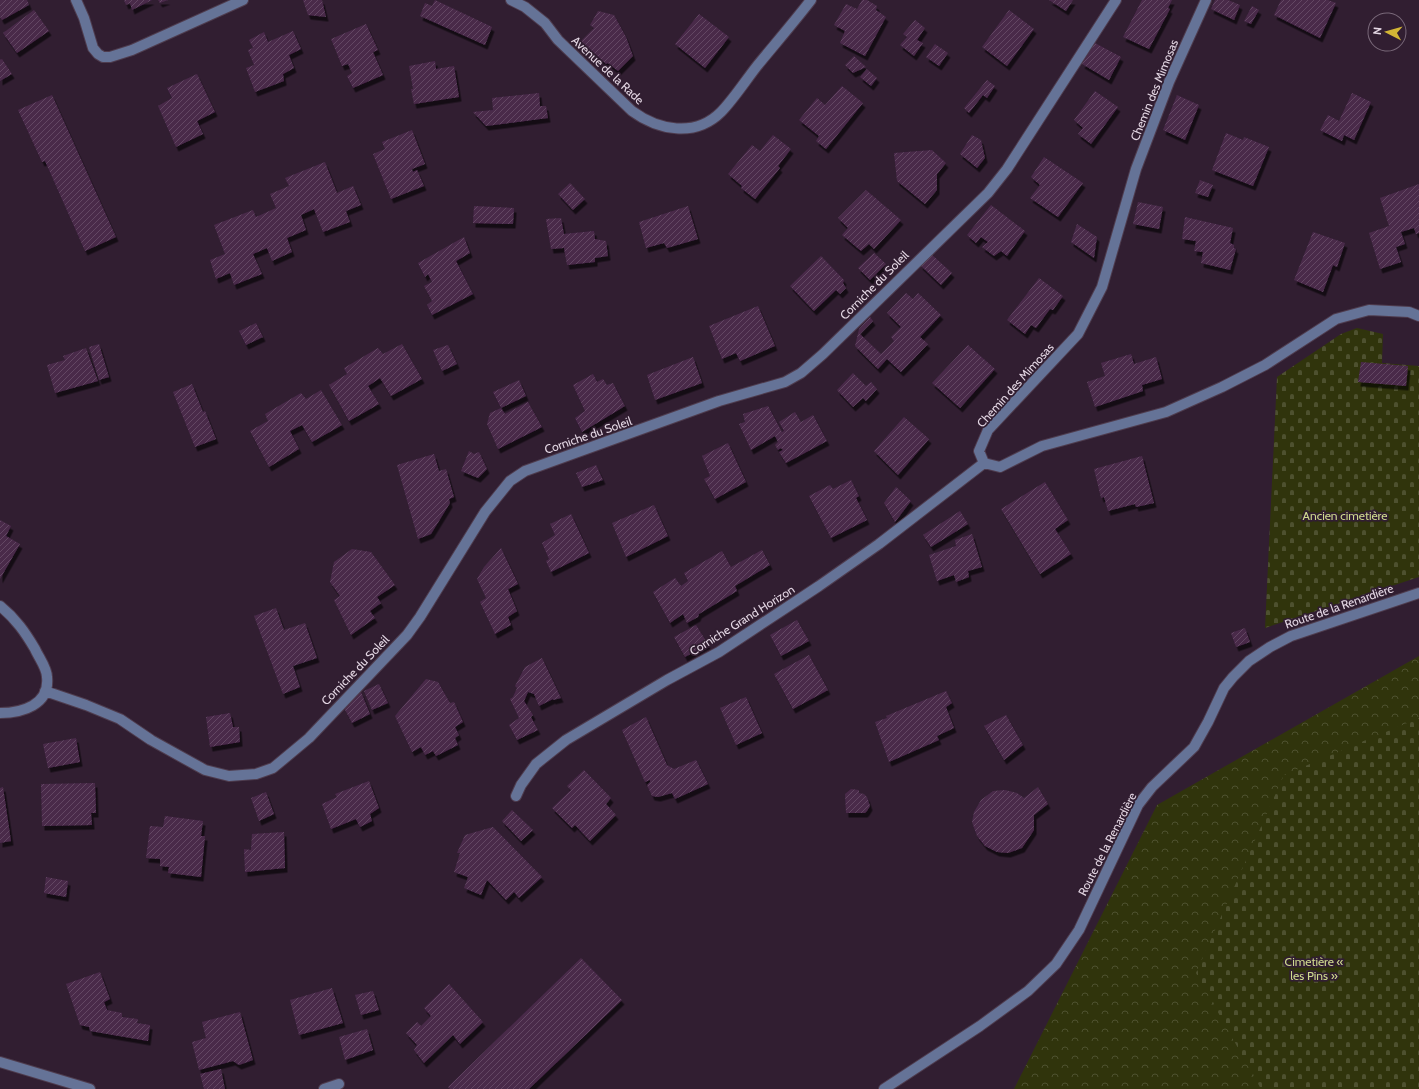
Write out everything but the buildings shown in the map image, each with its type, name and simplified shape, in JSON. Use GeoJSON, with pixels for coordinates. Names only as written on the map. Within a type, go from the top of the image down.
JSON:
{"type":"FeatureCollection","features":[{"type":"Feature","properties":{"kind":"street"},"geometry":{"type":"LineString","coordinates":[[76,0],[84,18],[93,48],[103,57],[117,55],[132,50],[243,0]]}},
{"type":"Feature","properties":{"kind":"street","name":"Avenue de la Rade"},"geometry":{"type":"LineString","coordinates":[[511,0],[525,8],[545,23],[558,40],[632,111],[656,125],[668,128],[698,126],[710,121],[721,112],[811,0]]}},
{"type":"Feature","properties":{"kind":"street","name":"Corniche du Soleil"},"geometry":{"type":"LineString","coordinates":[[45,691],[86,705],[120,719],[151,740],[193,764],[216,774],[240,776],[256,774],[273,768],[309,738],[407,635],[420,617],[485,512],[510,481],[525,471],[540,464],[618,438],[719,401],[785,382],[801,373],[823,354],[988,193],[1007,169],[1116,0]]}},
{"type":"Feature","properties":{"kind":"street","name":"Chemin des Mimosas"},"geometry":{"type":"LineString","coordinates":[[984,463],[979,451],[988,430],[1078,334],[1102,286],[1136,169],[1169,82],[1206,0]]}},
{"type":"Feature","properties":{"kind":"street"},"geometry":{"type":"LineString","coordinates":[[984,463],[1000,467],[1042,446],[1166,412],[1222,388],[1265,365],[1336,319],[1369,310],[1409,312],[1419,316]]}},
{"type":"Feature","properties":{"kind":"street","name":"Corniche Grand Horizon"},"geometry":{"type":"LineString","coordinates":[[516,796],[536,764],[566,740],[667,680],[719,652],[819,586],[879,544],[984,463]]}},
{"type":"Feature","properties":{"kind":"street","name":"Route de la Renardière"},"geometry":{"type":"LineString","coordinates":[[884,1089],[992,1017],[1028,991],[1056,964],[1079,930],[1138,805],[1152,787],[1194,747],[1224,688],[1244,666],[1270,647],[1290,636],[1419,593]]}},
{"type":"Feature","properties":{"kind":"street"},"geometry":{"type":"LineString","coordinates":[[0,606],[12,616],[25,632],[48,677],[47,688],[42,697],[33,706],[13,713],[0,713]]}},
{"type":"Feature","properties":{"kind":"street"},"geometry":{"type":"LineString","coordinates":[[0,1062],[90,1089]]}},
{"type":"Feature","properties":{"kind":"street"},"geometry":{"type":"LineString","coordinates":[[324,1089],[339,1084]]}},
{"type":"Feature","properties":{"kind":"green space","name":"Ancien cimetière"},"geometry":{"type":"Polygon","coordinates":[[[1357,328],[1383,334],[1382,363],[1419,366],[1419,577],[1265,628],[1277,377],[1341,334],[1357,328]]]}},
{"type":"Feature","properties":{"kind":"green space"},"geometry":{"type":"Polygon","coordinates":[[[1419,656],[1419,1089],[1014,1089],[1157,805],[1419,656]]]}},
{"type":"Feature","properties":{"kind":"green space","name":"Cimetière « les Pins »"},"geometry":{"type":"Polygon","coordinates":[[[1419,718],[1419,1089],[1261,1089],[1196,973],[1284,775],[1419,718]]]}}]}
